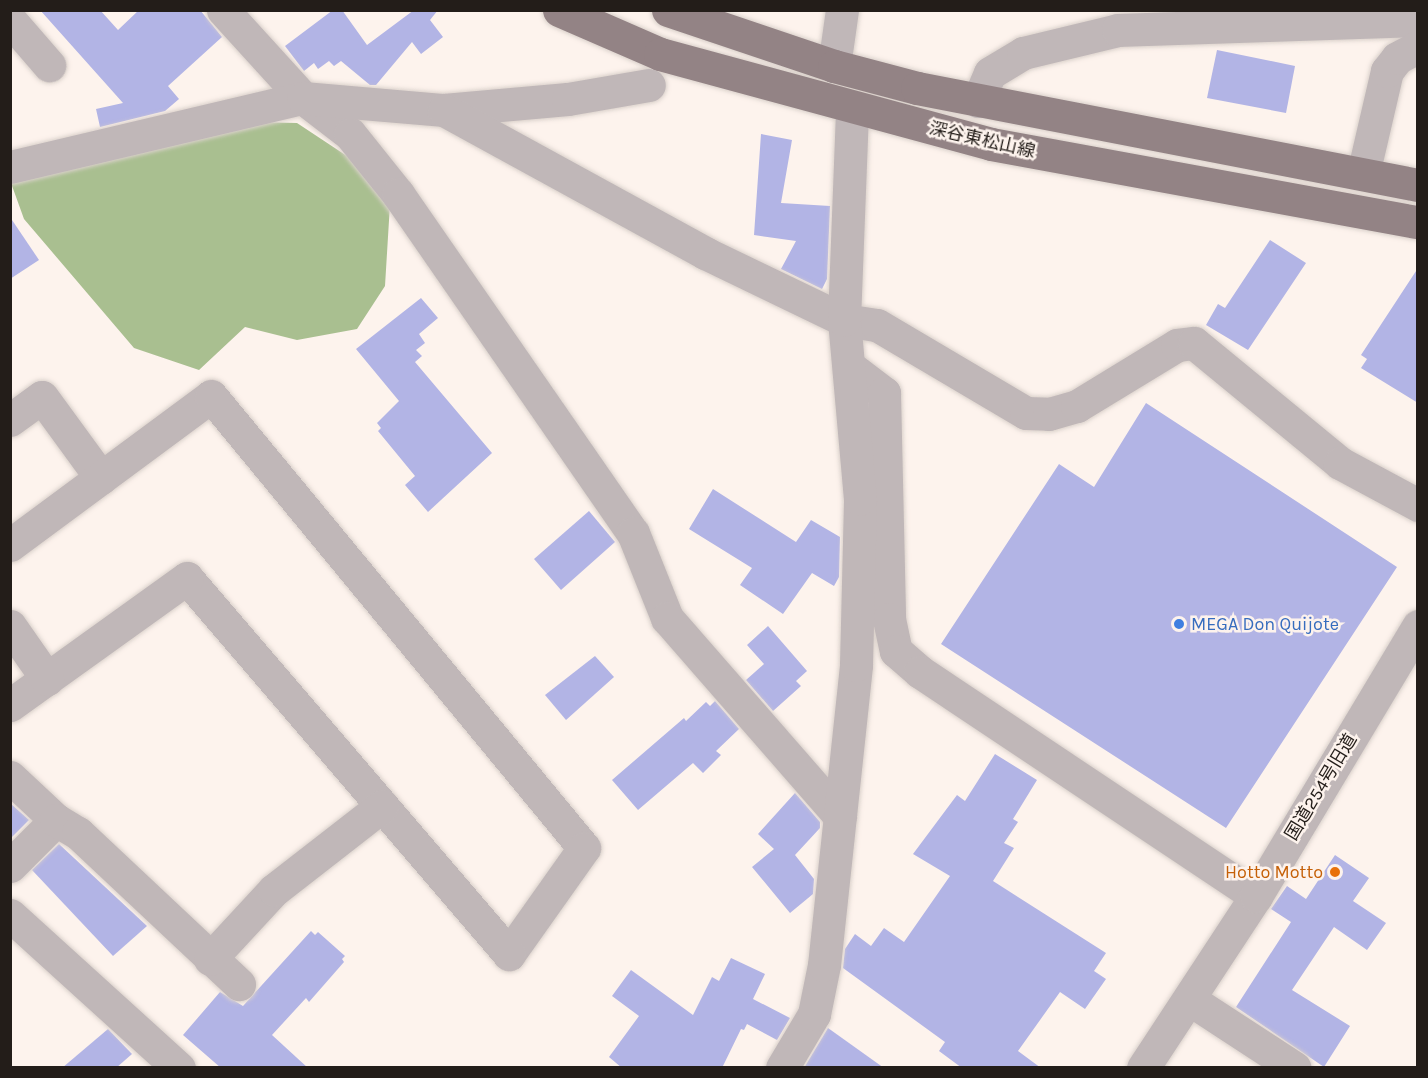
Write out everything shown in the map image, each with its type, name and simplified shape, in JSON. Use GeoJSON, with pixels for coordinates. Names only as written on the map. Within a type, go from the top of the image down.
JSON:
{"type":"FeatureCollection","features":[{"type":"Feature","properties":{"kind":"main road","name":"深谷東松山線"},"geometry":{"type":"LineString","coordinates":[[560,10],[660,54],[991,144],[1418,222]]}},
{"type":"Feature","properties":{"kind":"main road","name":"深谷東松山線"},"geometry":{"type":"LineString","coordinates":[[668,10],[834,66],[978,101],[1418,185]]}},
{"type":"Feature","properties":{"kind":"street"},"geometry":{"type":"LineString","coordinates":[[223,10],[303,98],[350,134],[398,194],[633,533],[667,618],[840,816]]}},
{"type":"Feature","properties":{"kind":"street"},"geometry":{"type":"LineString","coordinates":[[834,66],[842,10]]}},
{"type":"Feature","properties":{"kind":"street"},"geometry":{"type":"LineString","coordinates":[[10,20],[49,65]]}},
{"type":"Feature","properties":{"kind":"street"},"geometry":{"type":"LineString","coordinates":[[978,101],[990,73],[1004,63],[1043,46],[1118,30],[1249,23],[1411,25],[1397,58],[1387,71],[1363,174]]}},
{"type":"Feature","properties":{"kind":"street"},"geometry":{"type":"LineString","coordinates":[[10,166],[303,98],[444,110],[568,99],[649,85]]}},
{"type":"Feature","properties":{"kind":"street"},"geometry":{"type":"LineString","coordinates":[[782,1068],[814,1014],[824,965],[856,665],[861,545],[850,367],[844,320],[852,108]]}},
{"type":"Feature","properties":{"kind":"street"},"geometry":{"type":"LineString","coordinates":[[444,110],[705,253],[844,320],[877,325],[1026,413],[1049,414],[1077,406],[1178,345],[1194,343],[1340,463],[1418,505]]}},
{"type":"Feature","properties":{"kind":"street"},"geometry":{"type":"LineString","coordinates":[[850,367],[884,393],[889,619],[896,651],[920,672],[1256,896]]}},
{"type":"Feature","properties":{"kind":"street"},"geometry":{"type":"LineString","coordinates":[[10,545],[211,396],[584,848],[509,954],[187,578],[10,705]]}},
{"type":"Feature","properties":{"kind":"street"},"geometry":{"type":"LineString","coordinates":[[10,420],[42,397],[101,478]]}},
{"type":"Feature","properties":{"kind":"street"},"geometry":{"type":"LineString","coordinates":[[10,626],[47,679]]}},
{"type":"Feature","properties":{"kind":"street","name":"国道254号旧道"},"geometry":{"type":"LineString","coordinates":[[1143,1068],[1256,896],[1416,633]]}},
{"type":"Feature","properties":{"kind":"street"},"geometry":{"type":"LineString","coordinates":[[10,777],[56,820],[78,833],[239,984]]}},
{"type":"Feature","properties":{"kind":"street"},"geometry":{"type":"LineString","coordinates":[[210,959],[274,890],[382,806]]}},
{"type":"Feature","properties":{"kind":"street"},"geometry":{"type":"LineString","coordinates":[[10,866],[56,820]]}},
{"type":"Feature","properties":{"kind":"street"},"geometry":{"type":"LineString","coordinates":[[10,915],[179,1068]]}},
{"type":"Feature","properties":{"kind":"street"},"geometry":{"type":"LineString","coordinates":[[1189,999],[1295,1068]]}},
{"type":"Feature","properties":{"kind":"green space"},"geometry":{"type":"Polygon","coordinates":[[[257,122],[297,123],[356,162],[390,204],[385,286],[357,329],[297,340],[245,327],[199,370],[134,348],[24,219],[11,183],[257,122]]]}},
{"type":"Feature","properties":{"kind":"building"},"geometry":{"type":"Polygon","coordinates":[[[40,10],[100,10],[118,30],[139,10],[200,10],[222,37],[168,86],[179,99],[165,111],[100,127],[96,109],[123,103],[40,10]]]}},
{"type":"Feature","properties":{"kind":"building"},"geometry":{"type":"Polygon","coordinates":[[[333,10],[342,10],[367,45],[414,10],[438,10],[430,20],[443,37],[421,54],[412,42],[376,85],[370,85],[341,61],[334,66],[329,61],[318,69],[314,63],[304,71],[285,46],[333,10]]]}},
{"type":"Feature","properties":{"kind":"building"},"geometry":{"type":"Polygon","coordinates":[[[1217,50],[1295,66],[1286,113],[1207,98],[1217,50]]]}},
{"type":"Feature","properties":{"kind":"building"},"geometry":{"type":"Polygon","coordinates":[[[761,134],[792,140],[781,203],[830,206],[827,279],[822,289],[781,269],[796,241],[754,235],[761,134]]]}},
{"type":"Feature","properties":{"kind":"building"},"geometry":{"type":"Polygon","coordinates":[[[10,217],[39,260],[10,279],[10,217]]]}},
{"type":"Feature","properties":{"kind":"building"},"geometry":{"type":"Polygon","coordinates":[[[1270,240],[1306,263],[1248,350],[1206,325],[1218,304],[1225,308],[1270,240]]]}},
{"type":"Feature","properties":{"kind":"building"},"geometry":{"type":"Polygon","coordinates":[[[1418,268],[1418,403],[1361,368],[1367,359],[1361,355],[1418,268]]]}},
{"type":"Feature","properties":{"kind":"building"},"geometry":{"type":"Polygon","coordinates":[[[421,298],[438,318],[419,334],[425,343],[416,350],[422,356],[415,362],[492,453],[428,512],[405,485],[415,476],[378,431],[381,428],[377,423],[399,401],[356,349],[421,298]]]}},
{"type":"Feature","properties":{"kind":"building"},"geometry":{"type":"Polygon","coordinates":[[[1146,403],[1397,567],[1226,828],[941,644],[1059,464],[1094,487],[1146,403]]]}},
{"type":"Feature","properties":{"kind":"building"},"geometry":{"type":"Polygon","coordinates":[[[713,489],[796,542],[811,520],[840,537],[839,577],[834,586],[812,573],[783,614],[740,585],[752,568],[689,529],[713,489]]]}},
{"type":"Feature","properties":{"kind":"building"},"geometry":{"type":"Polygon","coordinates":[[[589,511],[615,542],[561,590],[534,559],[589,511]]]}},
{"type":"Feature","properties":{"kind":"building"},"geometry":{"type":"Polygon","coordinates":[[[768,626],[807,671],[796,681],[801,686],[773,711],[746,680],[764,664],[747,645],[768,626]]]}},
{"type":"Feature","properties":{"kind":"building"},"geometry":{"type":"Polygon","coordinates":[[[595,656],[614,677],[566,720],[545,695],[595,656]]]}},
{"type":"Feature","properties":{"kind":"building"},"geometry":{"type":"Polygon","coordinates":[[[715,701],[739,729],[716,751],[721,755],[703,773],[693,763],[638,810],[612,780],[684,718],[686,721],[706,702],[710,706],[715,701]]]}},
{"type":"Feature","properties":{"kind":"building"},"geometry":{"type":"Polygon","coordinates":[[[995,754],[1037,780],[1013,819],[1018,822],[1004,843],[1014,848],[993,881],[1106,953],[1094,971],[1106,979],[1085,1009],[1060,992],[1018,1051],[1041,1068],[962,1068],[939,1051],[945,1042],[843,968],[845,949],[855,934],[871,946],[884,928],[904,942],[950,876],[913,854],[957,795],[965,801],[995,754]]]}},
{"type":"Feature","properties":{"kind":"building"},"geometry":{"type":"Polygon","coordinates":[[[795,793],[820,822],[820,828],[795,855],[814,879],[813,894],[790,913],[752,867],[774,849],[758,834],[795,793]]]}},
{"type":"Feature","properties":{"kind":"building"},"geometry":{"type":"Polygon","coordinates":[[[10,803],[29,820],[10,839],[10,803]]]}},
{"type":"Feature","properties":{"kind":"building"},"geometry":{"type":"Polygon","coordinates":[[[59,844],[147,926],[113,956],[32,870],[59,844]]]}},
{"type":"Feature","properties":{"kind":"building"},"geometry":{"type":"Polygon","coordinates":[[[1335,855],[1369,878],[1353,901],[1386,923],[1367,950],[1334,927],[1292,990],[1350,1026],[1324,1067],[1236,1007],[1291,922],[1271,909],[1287,886],[1306,899],[1335,855]]]}},
{"type":"Feature","properties":{"kind":"building"},"geometry":{"type":"Polygon","coordinates":[[[311,931],[315,935],[318,932],[345,956],[342,959],[344,962],[309,1002],[306,998],[272,1035],[308,1068],[221,1068],[183,1035],[220,992],[243,1006],[311,931]]]}},
{"type":"Feature","properties":{"kind":"building"},"geometry":{"type":"Polygon","coordinates":[[[731,958],[765,974],[753,999],[790,1018],[777,1040],[747,1024],[744,1030],[741,1029],[722,1068],[622,1068],[609,1057],[639,1016],[612,996],[631,970],[693,1015],[712,977],[719,981],[731,958]]]}},
{"type":"Feature","properties":{"kind":"building"},"geometry":{"type":"Polygon","coordinates":[[[828,1028],[884,1068],[804,1068],[828,1028]]]}},
{"type":"Feature","properties":{"kind":"building"},"geometry":{"type":"Polygon","coordinates":[[[108,1029],[132,1054],[116,1068],[62,1068],[108,1029]]]}},
{"type":"Feature","properties":{"kind":"place","name":"MEGA Don Quijote"},"geometry":{"type":"Point","coordinates":[1179,624]}},
{"type":"Feature","properties":{"kind":"place","name":"Hotto Motto"},"geometry":{"type":"Point","coordinates":[1335,872]}}]}
